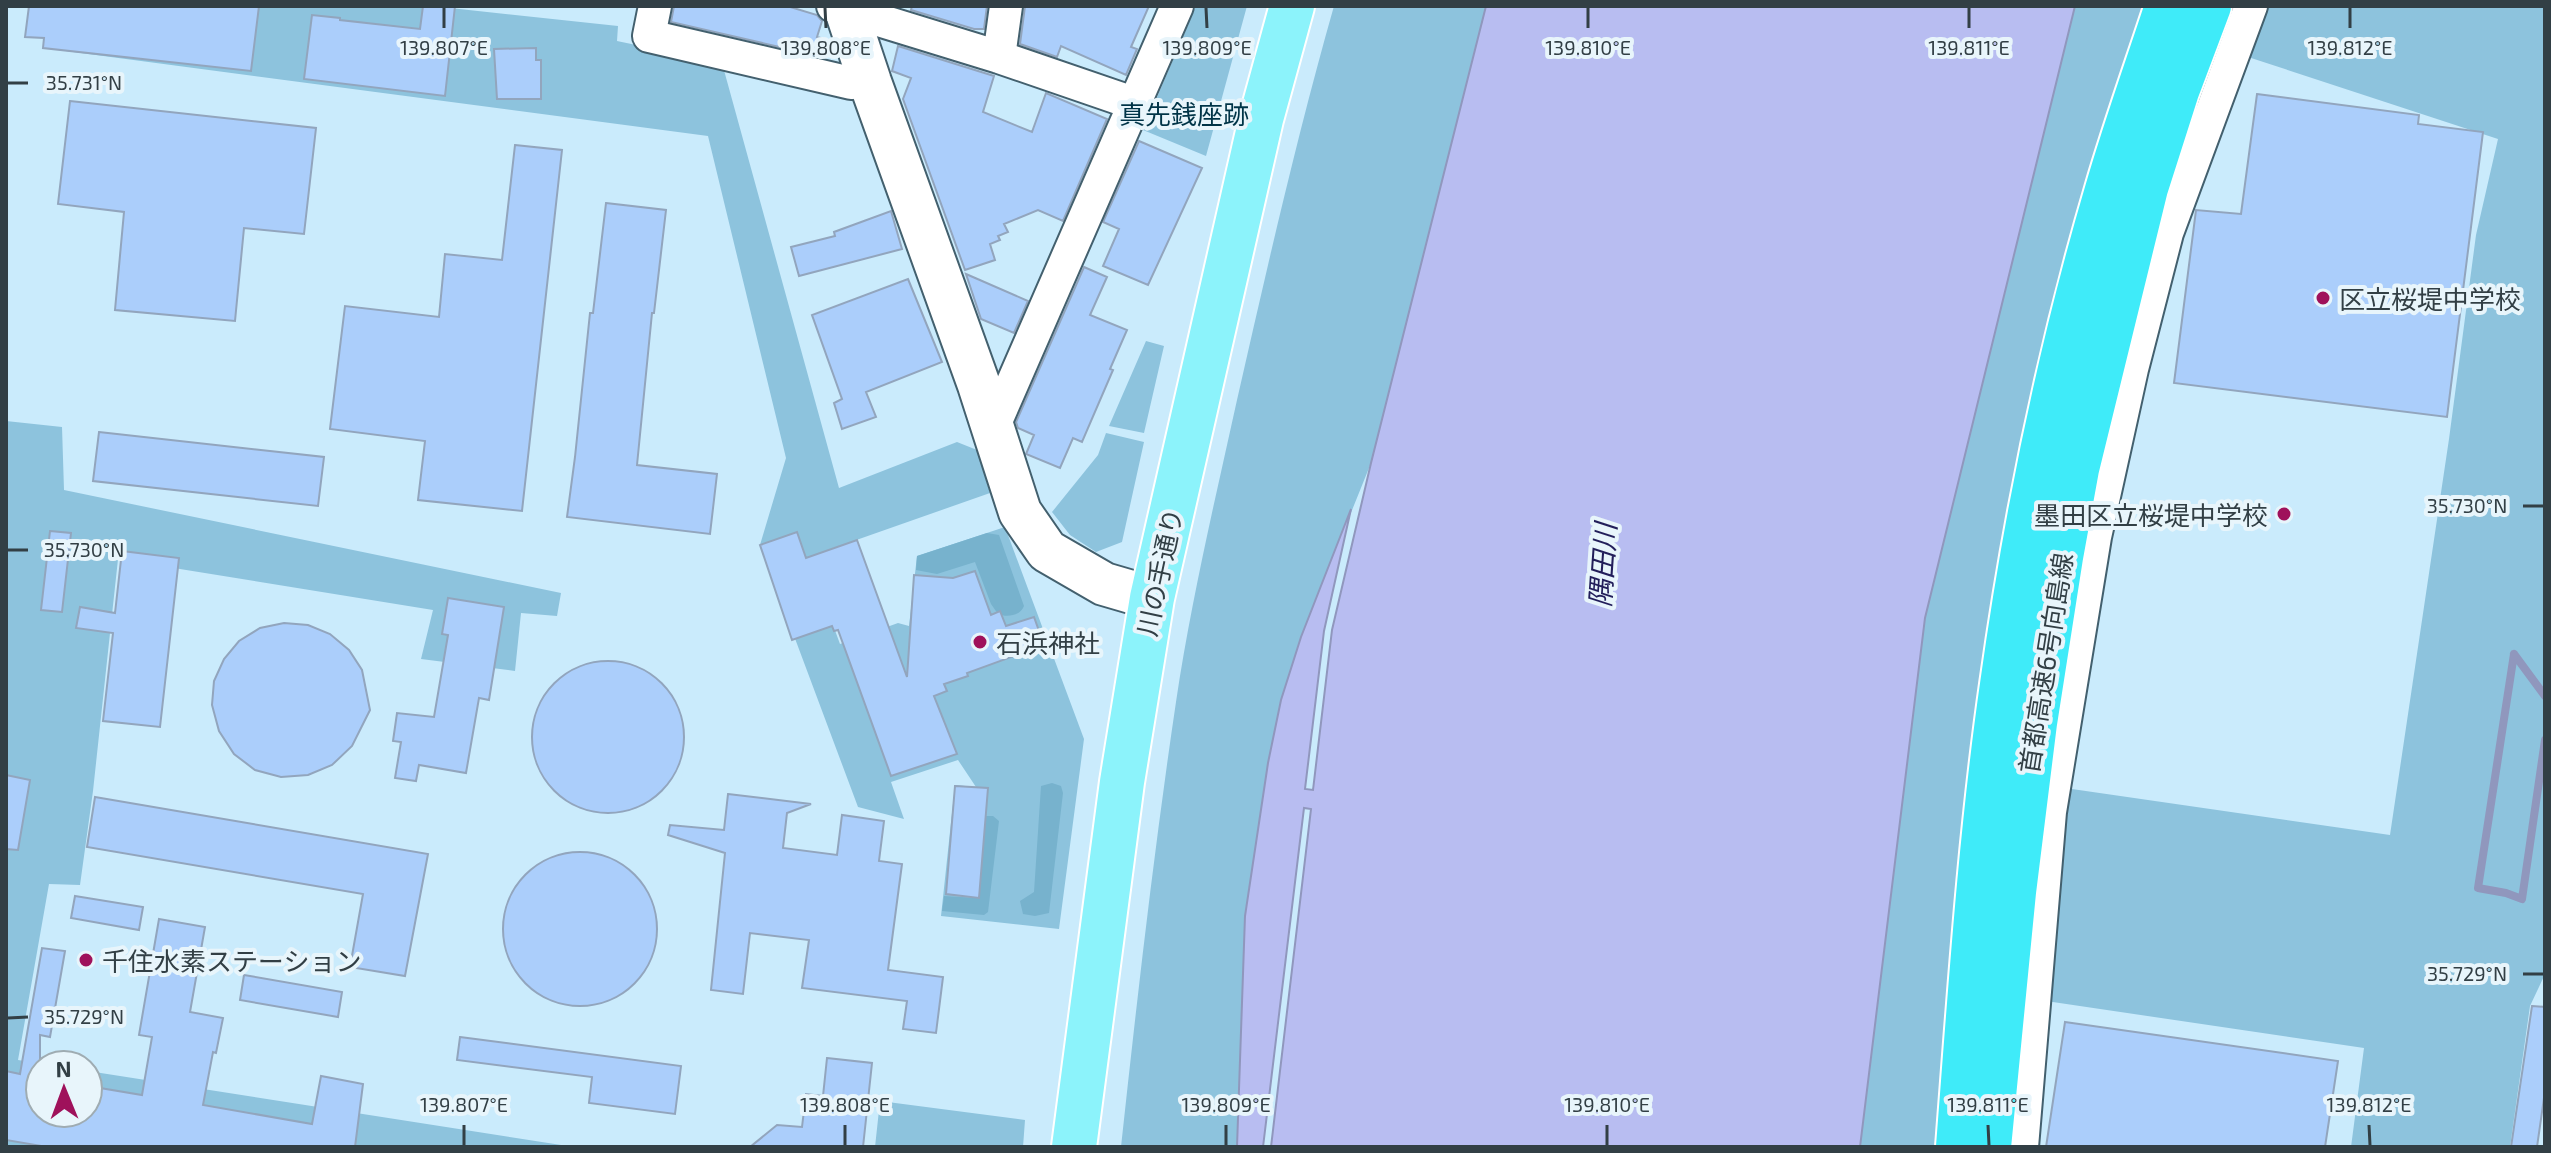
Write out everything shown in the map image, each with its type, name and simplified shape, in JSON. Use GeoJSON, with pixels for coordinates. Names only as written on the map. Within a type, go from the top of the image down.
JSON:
{"type":"FeatureCollection","features":[{"type":"Feature","properties":{"kind":"highway","name":"首都高速6号向島線"},"geometry":{"type":"LineString","coordinates":[[1958,1147],[1978,889],[2002,685],[2034,497],[2073,318],[2107,189],[2167,6]]}},
{"type":"Feature","properties":{"kind":"highway","name":"首都高速6号向島線"},"geometry":{"type":"LineString","coordinates":[[1989,1147],[2014,892],[2035,723],[2077,469],[2146,188],[2177,91],[2209,6]]}},
{"type":"Feature","properties":{"kind":"main road","name":"川の手通り"},"geometry":{"type":"LineString","coordinates":[[1074,1147],[1122,782],[1152,598],[1261,119],[1292,6]]}},
{"type":"Feature","properties":{"kind":"street"},"geometry":{"type":"LineString","coordinates":[[655,6],[649,36],[851,83],[870,82]]}},
{"type":"Feature","properties":{"kind":"street"},"geometry":{"type":"LineString","coordinates":[[999,57],[1006,6]]}},
{"type":"Feature","properties":{"kind":"street"},"geometry":{"type":"LineString","coordinates":[[993,428],[1177,6]]}},
{"type":"Feature","properties":{"kind":"street"},"geometry":{"type":"LineString","coordinates":[[2022,1147],[2050,812],[2095,537],[2132,369],[2167,233],[2251,6]]}},
{"type":"Feature","properties":{"kind":"street"},"geometry":{"type":"LineString","coordinates":[[837,7],[870,82],[1020,512],[1047,551],[1104,584],[1152,598]]}},
{"type":"Feature","properties":{"kind":"street"},"geometry":{"type":"LineString","coordinates":[[837,7],[999,57],[1136,104]]}},
{"type":"Feature","properties":{"kind":"green space"},"geometry":{"type":"Polygon","coordinates":[[[47,6],[432,6],[618,26],[617,41],[722,63],[839,488],[957,442],[977,450],[990,493],[808,557],[840,644],[898,623],[909,626],[917,556],[1005,527],[1084,739],[1059,929],[941,916],[955,785],[976,787],[958,760],[891,782],[904,819],[858,807],[760,545],[786,458],[708,136],[43,48],[47,6]]]}},
{"type":"Feature","properties":{"kind":"green space","name":"真先銭座跡"},"geometry":{"type":"Polygon","coordinates":[[[1196,6],[1247,6],[1206,156],[1143,130],[1196,6]]]}},
{"type":"Feature","properties":{"kind":"green space"},"geometry":{"type":"Polygon","coordinates":[[[1334,6],[1486,6],[1371,463],[1301,637],[1281,700],[1268,763],[1245,916],[1237,1147],[1121,1147],[1160,813],[1189,626],[1271,252],[1334,6]]]}},
{"type":"Feature","properties":{"kind":"green space"},"geometry":{"type":"Polygon","coordinates":[[[2075,6],[2183,6],[1973,1147],[1860,1147],[1925,618],[2075,6]]]}},
{"type":"Feature","properties":{"kind":"green space"},"geometry":{"type":"Polygon","coordinates":[[[2267,6],[2545,6],[2545,974],[2530,1006],[2510,1147],[2351,1147],[2364,1048],[2046,1001],[2065,788],[2390,835],[2476,235],[2498,139],[2248,57],[2267,6]]]}},
{"type":"Feature","properties":{"kind":"green space"},"geometry":{"type":"Polygon","coordinates":[[[1146,341],[1164,346],[1144,433],[1109,426],[1146,341]]]}},
{"type":"Feature","properties":{"kind":"green space"},"geometry":{"type":"Polygon","coordinates":[[[6,421],[62,427],[64,490],[561,593],[557,616],[521,613],[515,671],[421,659],[433,610],[118,559],[80,885],[49,884],[18,1060],[24,1061],[24,1129],[104,1129],[104,1074],[574,1147],[6,1147],[6,421]]]}},
{"type":"Feature","properties":{"kind":"green space"},"geometry":{"type":"Polygon","coordinates":[[[1106,433],[1144,442],[1122,542],[1096,552],[1070,535],[1052,512],[1098,455],[1106,433]]]}},
{"type":"Feature","properties":{"kind":"green space"},"geometry":{"type":"Polygon","coordinates":[[[880,1101],[1025,1120],[1023,1147],[875,1147],[880,1101]]]}},
{"type":"Feature","properties":{"kind":"shaded area"},"geometry":{"type":"Polygon","coordinates":[[[987,533],[999,535],[1024,606],[1014,615],[998,614],[975,562],[937,574],[916,570],[917,556],[987,533]]]}},
{"type":"Feature","properties":{"kind":"shaded area"},"geometry":{"type":"Polygon","coordinates":[[[1052,783],[1061,786],[1063,793],[1049,913],[1035,916],[1023,914],[1020,901],[1034,892],[1041,786],[1052,783]]]}},
{"type":"Feature","properties":{"kind":"shaded area"},"geometry":{"type":"Polygon","coordinates":[[[985,816],[993,816],[999,821],[988,912],[984,915],[942,911],[944,896],[977,898],[985,816]]]}},
{"type":"Feature","properties":{"kind":"water","name":"隅田川"},"geometry":{"type":"Polygon","coordinates":[[[1486,6],[2075,6],[1925,618],[1860,1147],[1271,1147],[1311,809],[1304,808],[1263,1147],[1237,1147],[1245,916],[1268,763],[1281,700],[1301,637],[1351,509],[1324,631],[1305,789],[1313,790],[1332,630],[1486,6]]]}},
{"type":"Feature","properties":{"kind":"building"},"geometry":{"type":"Polygon","coordinates":[[[29,6],[259,6],[251,71],[43,48],[44,38],[25,37],[29,6]]]}},
{"type":"Feature","properties":{"kind":"building"},"geometry":{"type":"Polygon","coordinates":[[[423,6],[455,6],[445,96],[304,79],[312,15],[420,29],[423,6]]]}},
{"type":"Feature","properties":{"kind":"building"},"geometry":{"type":"Polygon","coordinates":[[[674,6],[787,6],[817,15],[822,21],[817,37],[824,39],[819,56],[671,22],[674,6]]]}},
{"type":"Feature","properties":{"kind":"building"},"geometry":{"type":"Polygon","coordinates":[[[912,6],[987,6],[984,29],[974,29],[911,10],[912,6]]]}},
{"type":"Feature","properties":{"kind":"building"},"geometry":{"type":"Polygon","coordinates":[[[1025,6],[1149,6],[1131,47],[1137,49],[1126,75],[1061,46],[1057,57],[1020,44],[1025,6]]]}},
{"type":"Feature","properties":{"kind":"building"},"geometry":{"type":"Polygon","coordinates":[[[898,46],[994,76],[983,112],[1032,132],[1046,93],[1107,119],[1063,221],[1038,210],[1004,224],[1008,232],[990,244],[995,260],[965,270],[903,99],[911,78],[892,71],[898,46]]]}},
{"type":"Feature","properties":{"kind":"building"},"geometry":{"type":"Polygon","coordinates":[[[536,48],[536,60],[541,60],[541,99],[497,99],[494,49],[536,48]]]}},
{"type":"Feature","properties":{"kind":"building","name":"区立桜堤中学校"},"geometry":{"type":"Polygon","coordinates":[[[2257,94],[2419,115],[2418,124],[2483,132],[2447,417],[2174,383],[2196,210],[2241,214],[2257,94]]]}},
{"type":"Feature","properties":{"kind":"building"},"geometry":{"type":"Polygon","coordinates":[[[70,101],[316,128],[304,234],[244,228],[235,321],[115,310],[124,212],[58,204],[70,101]]]}},
{"type":"Feature","properties":{"kind":"building"},"geometry":{"type":"Polygon","coordinates":[[[1139,141],[1202,168],[1148,285],[1103,266],[1119,229],[1103,222],[1139,141]]]}},
{"type":"Feature","properties":{"kind":"building"},"geometry":{"type":"Polygon","coordinates":[[[515,145],[562,150],[522,511],[418,500],[425,441],[330,429],[345,306],[439,317],[445,254],[502,260],[515,145]]]}},
{"type":"Feature","properties":{"kind":"building"},"geometry":{"type":"Polygon","coordinates":[[[606,203],[666,210],[637,465],[717,474],[710,534],[567,517],[606,203]]]}},
{"type":"Feature","properties":{"kind":"building"},"geometry":{"type":"Polygon","coordinates":[[[891,211],[902,249],[799,276],[791,247],[835,236],[834,232],[891,211]]]}},
{"type":"Feature","properties":{"kind":"building"},"geometry":{"type":"Polygon","coordinates":[[[1084,267],[1107,277],[1090,315],[1127,330],[1082,442],[1073,438],[1060,468],[1026,454],[1034,435],[1018,428],[1016,422],[1084,267]]]}},
{"type":"Feature","properties":{"kind":"building"},"geometry":{"type":"Polygon","coordinates":[[[966,274],[1028,301],[1014,333],[981,319],[966,274]]]}},
{"type":"Feature","properties":{"kind":"building"},"geometry":{"type":"Polygon","coordinates":[[[908,279],[942,362],[866,392],[876,417],[842,429],[834,403],[842,399],[812,315],[908,279]]]}},
{"type":"Feature","properties":{"kind":"building"},"geometry":{"type":"Polygon","coordinates":[[[99,432],[324,457],[318,506],[93,481],[99,432]]]}},
{"type":"Feature","properties":{"kind":"building"},"geometry":{"type":"Polygon","coordinates":[[[50,531],[71,533],[62,612],[41,610],[50,531]]]}},
{"type":"Feature","properties":{"kind":"building"},"geometry":{"type":"Polygon","coordinates":[[[797,532],[806,558],[857,540],[907,677],[914,575],[953,578],[975,571],[991,615],[1000,611],[1006,626],[1034,617],[1044,645],[967,673],[968,676],[944,684],[947,691],[934,696],[957,754],[891,776],[838,630],[834,631],[832,626],[792,640],[760,545],[797,532]]]}},
{"type":"Feature","properties":{"kind":"building"},"geometry":{"type":"Polygon","coordinates":[[[122,551],[179,558],[160,727],[103,721],[113,633],[76,628],[80,607],[115,613],[122,551]]]}},
{"type":"Feature","properties":{"kind":"building"},"geometry":{"type":"Polygon","coordinates":[[[448,598],[504,607],[489,700],[479,698],[466,773],[419,765],[416,781],[395,778],[401,742],[393,741],[397,713],[434,717],[448,635],[442,634],[448,598]]]}},
{"type":"Feature","properties":{"kind":"building"},"geometry":{"type":"Polygon","coordinates":[[[284,623],[308,625],[330,634],[349,650],[362,670],[370,710],[352,746],[332,765],[308,775],[281,777],[255,770],[234,754],[219,731],[212,705],[214,681],[224,659],[239,641],[260,628],[284,623]]]}},
{"type":"Feature","properties":{"kind":"building"},"geometry":{"type":"Polygon","coordinates":[[[608,661],[637,666],[662,683],[679,708],[684,737],[679,766],[662,791],[637,808],[608,813],[579,808],[554,791],[537,766],[532,737],[537,708],[554,683],[579,666],[608,661]]]}},
{"type":"Feature","properties":{"kind":"building"},"geometry":{"type":"Polygon","coordinates":[[[6,775],[30,780],[18,850],[6,849],[6,775]]]}},
{"type":"Feature","properties":{"kind":"building"},"geometry":{"type":"Polygon","coordinates":[[[955,786],[988,788],[979,898],[946,894],[955,786]]]}},
{"type":"Feature","properties":{"kind":"building"},"geometry":{"type":"Polygon","coordinates":[[[728,794],[811,804],[787,813],[783,848],[837,855],[842,815],[884,821],[879,861],[902,864],[888,970],[943,977],[936,1033],[903,1029],[907,1001],[802,988],[809,940],[750,933],[743,994],[711,990],[725,853],[668,835],[670,825],[724,830],[728,794]]]}},
{"type":"Feature","properties":{"kind":"building"},"geometry":{"type":"Polygon","coordinates":[[[95,797],[428,854],[405,976],[350,967],[363,894],[87,847],[95,797]]]}},
{"type":"Feature","properties":{"kind":"building"},"geometry":{"type":"Polygon","coordinates":[[[580,852],[609,858],[634,875],[651,900],[657,929],[651,958],[634,983],[609,1000],[580,1006],[551,1000],[526,983],[509,958],[503,929],[509,900],[526,875],[551,858],[580,852]]]}},
{"type":"Feature","properties":{"kind":"building"},"geometry":{"type":"Polygon","coordinates":[[[75,896],[143,907],[139,930],[71,918],[75,896]]]}},
{"type":"Feature","properties":{"kind":"building"},"geometry":{"type":"Polygon","coordinates":[[[159,919],[205,927],[190,1012],[223,1018],[203,1105],[312,1124],[321,1076],[363,1084],[355,1147],[47,1147],[6,1140],[6,1071],[20,1074],[24,1051],[24,1129],[104,1129],[104,1089],[142,1095],[152,1037],[139,1035],[159,919]]]}},
{"type":"Feature","properties":{"kind":"building"},"geometry":{"type":"Polygon","coordinates":[[[42,948],[65,951],[50,1037],[40,1035],[40,1049],[24,1049],[42,948]]]}},
{"type":"Feature","properties":{"kind":"building"},"geometry":{"type":"Polygon","coordinates":[[[244,975],[342,992],[338,1017],[240,1000],[244,975]]]}},
{"type":"Feature","properties":{"kind":"building"},"geometry":{"type":"Polygon","coordinates":[[[2532,1006],[2545,1007],[2545,1091],[2537,1147],[2511,1147],[2532,1006]]]}},
{"type":"Feature","properties":{"kind":"building"},"geometry":{"type":"Polygon","coordinates":[[[2065,1022],[2338,1061],[2325,1147],[2046,1147],[2065,1022]]]}},
{"type":"Feature","properties":{"kind":"building"},"geometry":{"type":"Polygon","coordinates":[[[460,1037],[681,1066],[675,1114],[589,1103],[592,1077],[457,1060],[460,1037]]]}},
{"type":"Feature","properties":{"kind":"building"},"geometry":{"type":"Polygon","coordinates":[[[827,1058],[872,1063],[863,1147],[750,1147],[777,1125],[802,1127],[806,1094],[823,1096],[827,1058]]]}},
{"type":"Feature","properties":{"kind":"waterway"},"geometry":{"type":"LineString","coordinates":[[2514,654],[2478,888],[2522,899],[2545,740]]}},
{"type":"Feature","properties":{"kind":"waterway"},"geometry":{"type":"LineString","coordinates":[[2514,654],[2545,696]]}},
{"type":"Feature","properties":{"kind":"place","name":"区立桜堤中学校"},"geometry":{"type":"Point","coordinates":[2323,298]}},
{"type":"Feature","properties":{"kind":"place","name":"墨田区立桜堤中学校"},"geometry":{"type":"Point","coordinates":[2284,514]}},
{"type":"Feature","properties":{"kind":"place","name":"石浜神社"},"geometry":{"type":"Point","coordinates":[980,642]}},
{"type":"Feature","properties":{"kind":"place","name":"千住水素ステーション"},"geometry":{"type":"Point","coordinates":[86,960]}}]}
